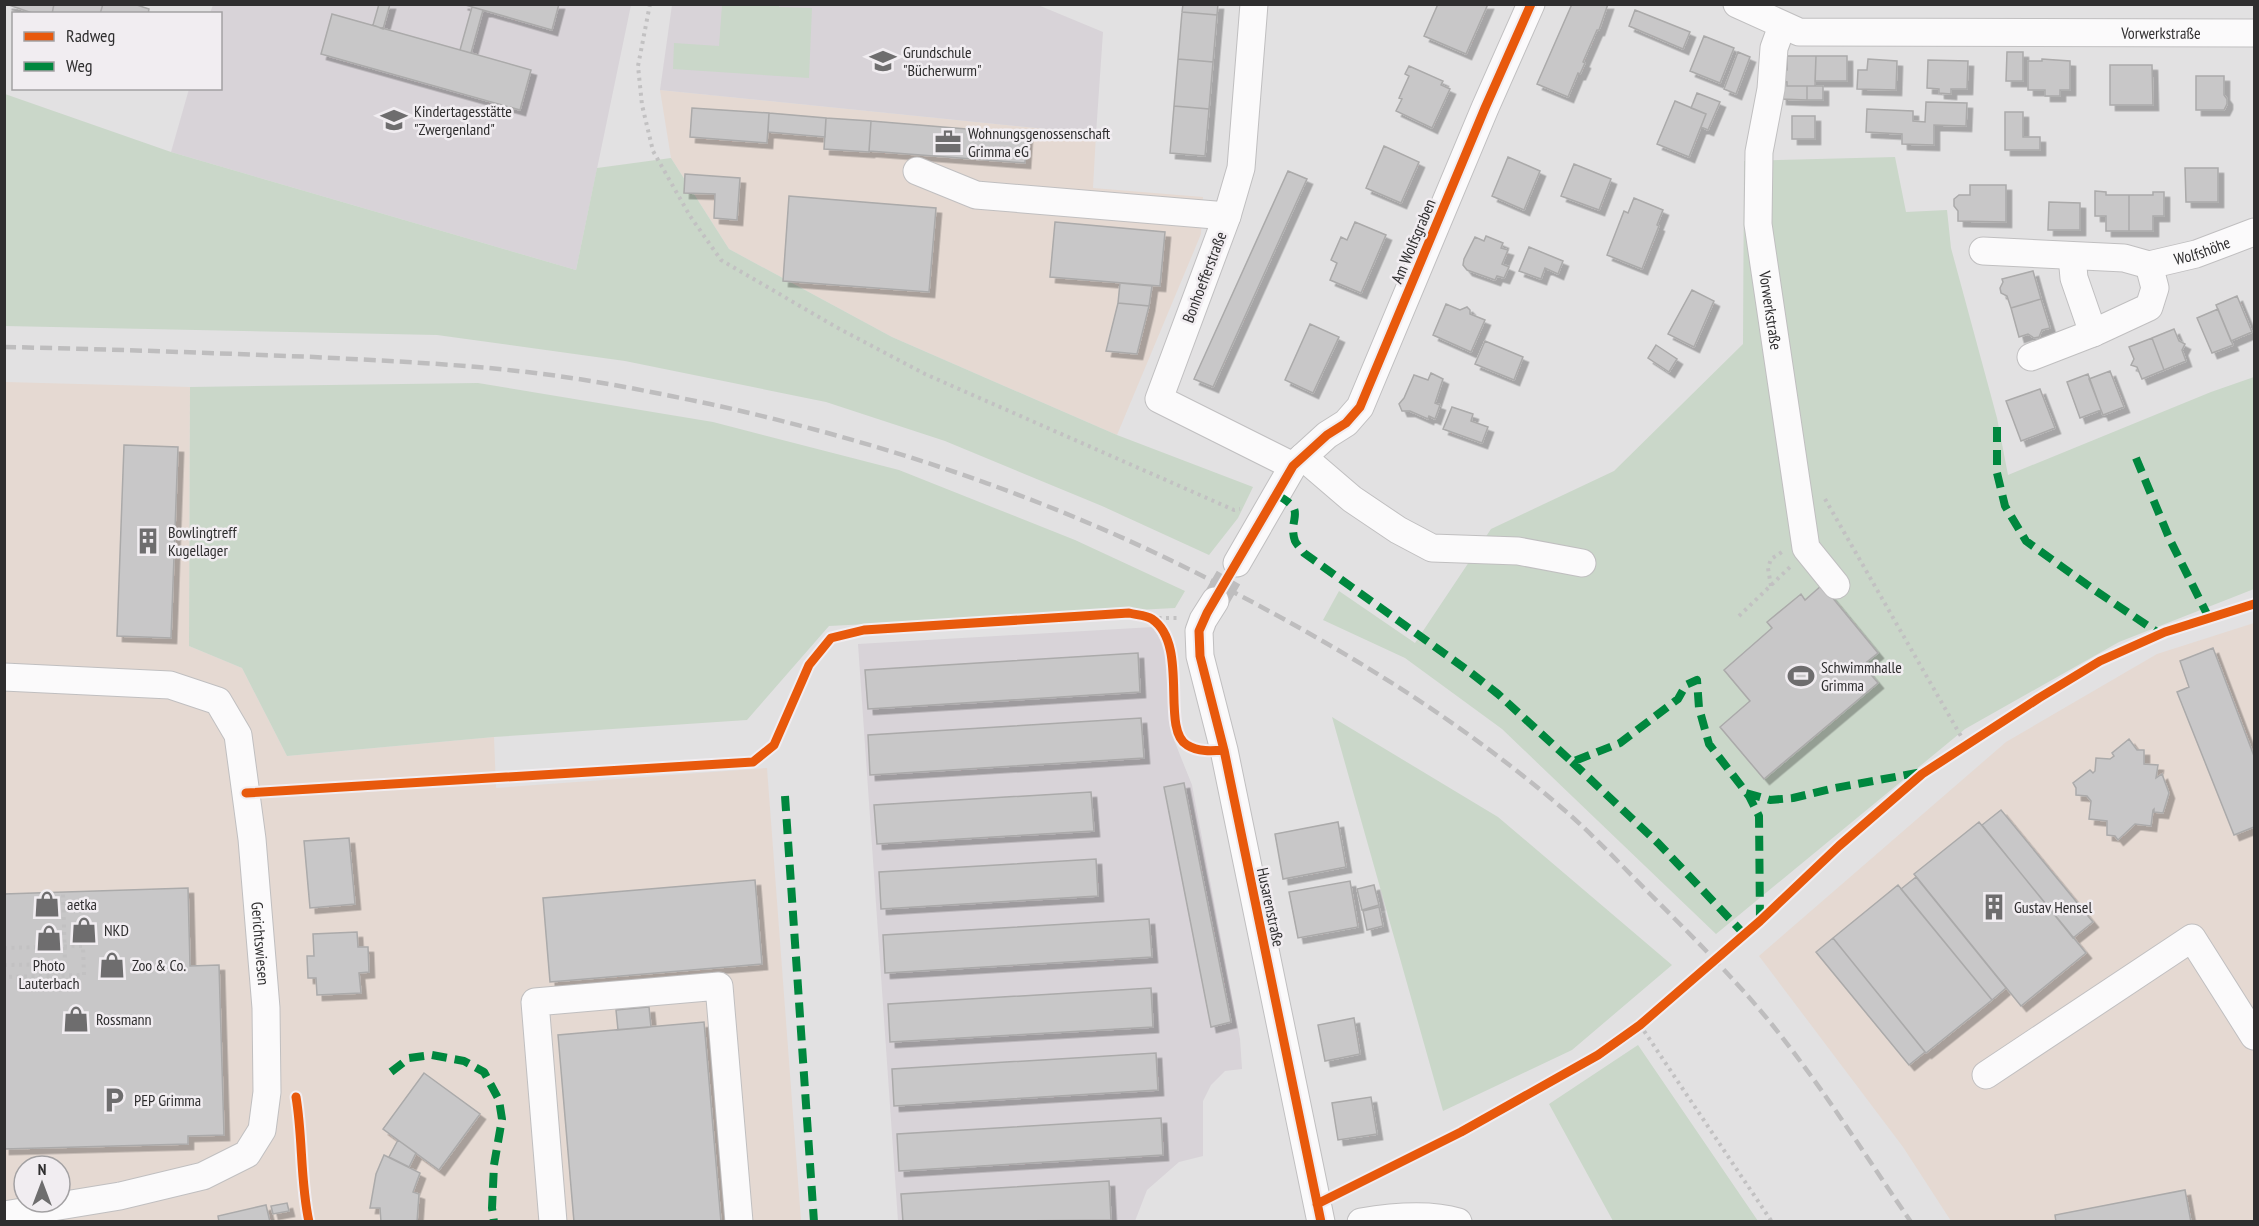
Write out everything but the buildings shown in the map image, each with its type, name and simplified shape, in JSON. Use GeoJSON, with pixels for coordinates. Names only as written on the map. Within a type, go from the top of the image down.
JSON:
{"type":"FeatureCollection","features":[{"type":"Feature","properties":{"kind":"street","name":"Bonhoefferstraße"},"geometry":{"type":"LineString","coordinates":[[1254,4],[1241,168],[1227,216],[1159,399],[1298,462]]}},
{"type":"Feature","properties":{"kind":"street","name":"Am Wolfsgraben"},"geometry":{"type":"LineString","coordinates":[[1298,462],[1327,435],[1346,423],[1360,407],[1531,4]]}},
{"type":"Feature","properties":{"kind":"street","name":"Vorwerkstraße"},"geometry":{"type":"LineString","coordinates":[[1737,4],[1799,32],[2254,33]]}},
{"type":"Feature","properties":{"kind":"street","name":"Vorwerkstraße"},"geometry":{"type":"LineString","coordinates":[[1782,26],[1774,48],[1771,89],[1759,152],[1758,224],[1806,548],[1836,585]]}},
{"type":"Feature","properties":{"kind":"street"},"geometry":{"type":"LineString","coordinates":[[916,171],[976,195],[1227,216]]}},
{"type":"Feature","properties":{"kind":"street","name":"Wolfshöhe"},"geometry":{"type":"LineString","coordinates":[[1983,251],[2124,258],[2149,265],[2196,254],[2254,232]]}},
{"type":"Feature","properties":{"kind":"street"},"geometry":{"type":"LineString","coordinates":[[2072,256],[2074,278],[2092,333]]}},
{"type":"Feature","properties":{"kind":"street"},"geometry":{"type":"LineString","coordinates":[[2031,357],[2149,307],[2155,288],[2149,265]]}},
{"type":"Feature","properties":{"kind":"street"},"geometry":{"type":"LineString","coordinates":[[1237,563],[1298,462],[1398,530],[1432,548],[1518,551],[1582,563]]}},
{"type":"Feature","properties":{"kind":"street","name":"Husarenstraße"},"geometry":{"type":"LineString","coordinates":[[1215,601],[1199,631],[1200,656],[1224,750],[1315,1216]]}},
{"type":"Feature","properties":{"kind":"street","name":"Gerichtswiesen"},"geometry":{"type":"LineString","coordinates":[[4,677],[170,685],[218,701],[238,735],[252,839],[266,1008],[267,1092],[262,1130],[247,1154],[203,1176],[120,1196],[4,1215]]}},
{"type":"Feature","properties":{"kind":"street"},"geometry":{"type":"LineString","coordinates":[[1986,1075],[2192,938],[2254,1036]]}},
{"type":"Feature","properties":{"kind":"street"},"geometry":{"type":"LineString","coordinates":[[553,1221],[535,1002],[719,986],[739,1221]]}},
{"type":"Feature","properties":{"kind":"street"},"geometry":{"type":"LineString","coordinates":[[1361,1221],[1399,1218],[1458,1221]]}},
{"type":"Feature","properties":{"kind":"path"},"geometry":{"type":"LineString","coordinates":[[650,4],[638,66],[642,105],[653,151],[690,216],[721,260],[836,327],[925,374],[1234,510],[1248,509],[1277,495]]}},
{"type":"Feature","properties":{"kind":"path"},"geometry":{"type":"LineString","coordinates":[[1824,497],[1966,745]]}},
{"type":"Feature","properties":{"kind":"path"},"geometry":{"type":"LineString","coordinates":[[1771,587],[1768,568],[1771,559],[1778,553],[1805,543]]}},
{"type":"Feature","properties":{"kind":"path"},"geometry":{"type":"LineString","coordinates":[[1739,616],[1785,573]]}},
{"type":"Feature","properties":{"kind":"path"},"geometry":{"type":"LineString","coordinates":[[4,965],[65,964],[63,892]]}},
{"type":"Feature","properties":{"kind":"path"},"geometry":{"type":"LineString","coordinates":[[4,948],[83,946],[84,975],[4,977]]}},
{"type":"Feature","properties":{"kind":"path"},"geometry":{"type":"LineString","coordinates":[[1640,1025],[1772,1221]]}},
{"type":"Feature","properties":{"kind":"shaded area","name":"Kindertagesstätte \"Zwergenland\""},"geometry":{"type":"Polygon","coordinates":[[[213,5],[631,5],[576,270],[171,152],[189,90],[222,90],[222,12],[210,12],[213,5]]]}},
{"type":"Feature","properties":{"kind":"shaded area","name":"Grundschule \"Bücherwurm\""},"geometry":{"type":"Polygon","coordinates":[[[672,5],[1038,5],[1103,32],[1096,134],[660,90],[672,5]]]}},
{"type":"Feature","properties":{"kind":"shaded area"},"geometry":{"type":"Polygon","coordinates":[[[660,90],[1096,134],[1093,188],[1203,197],[1201,234],[1117,435],[892,337],[729,249],[671,158],[660,90]]]}},
{"type":"Feature","properties":{"kind":"shaded area"},"geometry":{"type":"Polygon","coordinates":[[[5,382],[190,387],[189,646],[242,668],[287,756],[494,737],[496,788],[767,768],[801,1221],[5,1222],[5,382]]]}},
{"type":"Feature","properties":{"kind":"shaded area"},"geometry":{"type":"Polygon","coordinates":[[[2254,623],[2254,1221],[1951,1221],[1903,1147],[1759,956],[2006,742],[2157,654],[2254,623]]]}},
{"type":"Feature","properties":{"kind":"shaded area"},"geometry":{"type":"Polygon","coordinates":[[[1153,627],[1164,646],[1174,740],[1192,785],[1240,1039],[1242,1069],[1225,1071],[1211,1085],[1203,1101],[1203,1156],[1179,1162],[1147,1190],[1135,1221],[898,1221],[858,644],[1153,627]]]}},
{"type":"Feature","properties":{"kind":"green space"},"geometry":{"type":"Polygon","coordinates":[[[722,5],[779,5],[779,7],[812,8],[809,78],[673,69],[674,43],[719,46],[722,5]]]}},
{"type":"Feature","properties":{"kind":"green space"},"geometry":{"type":"Polygon","coordinates":[[[5,94],[171,152],[576,270],[597,168],[671,158],[729,249],[892,337],[1117,435],[1253,487],[1238,518],[1209,555],[1102,506],[945,441],[826,402],[625,361],[437,335],[5,326],[5,94]]]}},
{"type":"Feature","properties":{"kind":"green space"},"geometry":{"type":"Polygon","coordinates":[[[1895,157],[1906,212],[1947,210],[1951,248],[1997,418],[2008,475],[2211,392],[2254,377],[2254,589],[2119,642],[1965,729],[1716,934],[1502,729],[1405,658],[1323,620],[1339,591],[1415,643],[1491,529],[1614,471],[1743,344],[1744,161],[1895,157]]]}},
{"type":"Feature","properties":{"kind":"green space"},"geometry":{"type":"Polygon","coordinates":[[[478,383],[713,422],[899,470],[1075,540],[1185,591],[1175,608],[829,626],[747,720],[494,737],[287,756],[242,668],[189,646],[190,387],[478,383]]]}},
{"type":"Feature","properties":{"kind":"green space"},"geometry":{"type":"Polygon","coordinates":[[[1332,717],[1498,817],[1672,965],[1572,1050],[1443,1111],[1332,717]]]}},
{"type":"Feature","properties":{"kind":"green space"},"geometry":{"type":"Polygon","coordinates":[[[1638,1045],[1758,1221],[1613,1221],[1549,1104],[1638,1045]]]}},
{"type":"Feature","properties":{"kind":"tunnel"},"geometry":{"type":"LineString","coordinates":[[1215,601],[1237,563]]}},
{"type":"Feature","properties":{"kind":"railway"},"geometry":{"type":"LineString","coordinates":[[4,347],[425,363],[579,379],[710,404],[907,456],[1035,501],[1159,555],[1267,610],[1358,662],[1446,718],[1530,781],[1570,815],[1696,940],[1770,1022],[1825,1095],[1911,1222]]}},
{"type":"Feature","properties":{"kind":"marked path"},"geometry":{"type":"LineString","coordinates":[[1997,427],[1997,473],[2005,506],[2026,541],[2160,634]]}},
{"type":"Feature","properties":{"kind":"marked path"},"geometry":{"type":"LineString","coordinates":[[2136,458],[2170,540],[2209,618]]}},
{"type":"Feature","properties":{"kind":"marked path"},"geometry":{"type":"LineString","coordinates":[[1277,495],[1287,501],[1295,511],[1293,533],[1295,541],[1304,553],[1466,669],[1498,694],[1572,762],[1620,743],[1678,699],[1686,685],[1697,680],[1699,708],[1709,744],[1749,796],[1759,816],[1760,921]]}},
{"type":"Feature","properties":{"kind":"marked path"},"geometry":{"type":"LineString","coordinates":[[1572,762],[1658,843],[1744,934]]}},
{"type":"Feature","properties":{"kind":"marked path"},"geometry":{"type":"LineString","coordinates":[[1746,793],[1770,800],[1793,798],[1922,772]]}},
{"type":"Feature","properties":{"kind":"marked path"},"geometry":{"type":"LineString","coordinates":[[785,796],[814,1222]]}},
{"type":"Feature","properties":{"kind":"marked path"},"geometry":{"type":"LineString","coordinates":[[391,1072],[409,1058],[432,1055],[464,1061],[484,1072],[499,1100],[502,1119],[494,1165],[492,1208],[494,1222]]}},
{"type":"Feature","properties":{"kind":"cycle path"},"geometry":{"type":"LineString","coordinates":[[1321,1222],[1224,750],[1200,656],[1199,631],[1207,613],[1293,466],[1327,435],[1346,423],[1360,407],[1531,4]]}},
{"type":"Feature","properties":{"kind":"cycle path"},"geometry":{"type":"LineString","coordinates":[[1317,1204],[1461,1132],[1598,1055],[1640,1025],[1760,921],[1839,846],[1922,774],[2039,698],[2100,661],[2165,632],[2254,604]]}},
{"type":"Feature","properties":{"kind":"cycle path"},"geometry":{"type":"LineString","coordinates":[[246,793],[753,762],[774,745],[809,665],[831,638],[864,630],[1129,613],[1152,619],[1163,631],[1170,647],[1175,722],[1179,736],[1187,745],[1196,749],[1224,750]]}},
{"type":"Feature","properties":{"kind":"cycle path"},"geometry":{"type":"LineString","coordinates":[[296,1097],[309,1222]]}},
{"type":"Feature","properties":{"kind":"place","name":"Grundschule \"Bücherwurm\""},"geometry":{"type":"Point","coordinates":[883,61]}},
{"type":"Feature","properties":{"kind":"place","name":"Kindertagesstätte \"Zwergenland\""},"geometry":{"type":"Point","coordinates":[394,120]}},
{"type":"Feature","properties":{"kind":"place","name":"Wohnungsgenossenschaft Grimma eG"},"geometry":{"type":"Point","coordinates":[948,142]}},
{"type":"Feature","properties":{"kind":"place","name":"Bowlingtreff Kugellager"},"geometry":{"type":"Point","coordinates":[148,541]}},
{"type":"Feature","properties":{"kind":"place","name":"Schwimmhalle Grimma"},"geometry":{"type":"Point","coordinates":[1801,676]}},
{"type":"Feature","properties":{"kind":"place","name":"aetka"},"geometry":{"type":"Point","coordinates":[47,904]}},
{"type":"Feature","properties":{"kind":"place","name":"Gustav Hensel"},"geometry":{"type":"Point","coordinates":[1994,907]}},
{"type":"Feature","properties":{"kind":"place","name":"NKD"},"geometry":{"type":"Point","coordinates":[84,930]}},
{"type":"Feature","properties":{"kind":"place","name":"Photo Lauterbach"},"geometry":{"type":"Point","coordinates":[49,938]}},
{"type":"Feature","properties":{"kind":"place","name":"Zoo & Co."},"geometry":{"type":"Point","coordinates":[112,965]}},
{"type":"Feature","properties":{"kind":"place","name":"Rossmann"},"geometry":{"type":"Point","coordinates":[76,1019]}},
{"type":"Feature","properties":{"kind":"place","name":"PEP Grimma"},"geometry":{"type":"Point","coordinates":[114,1100]}}]}
